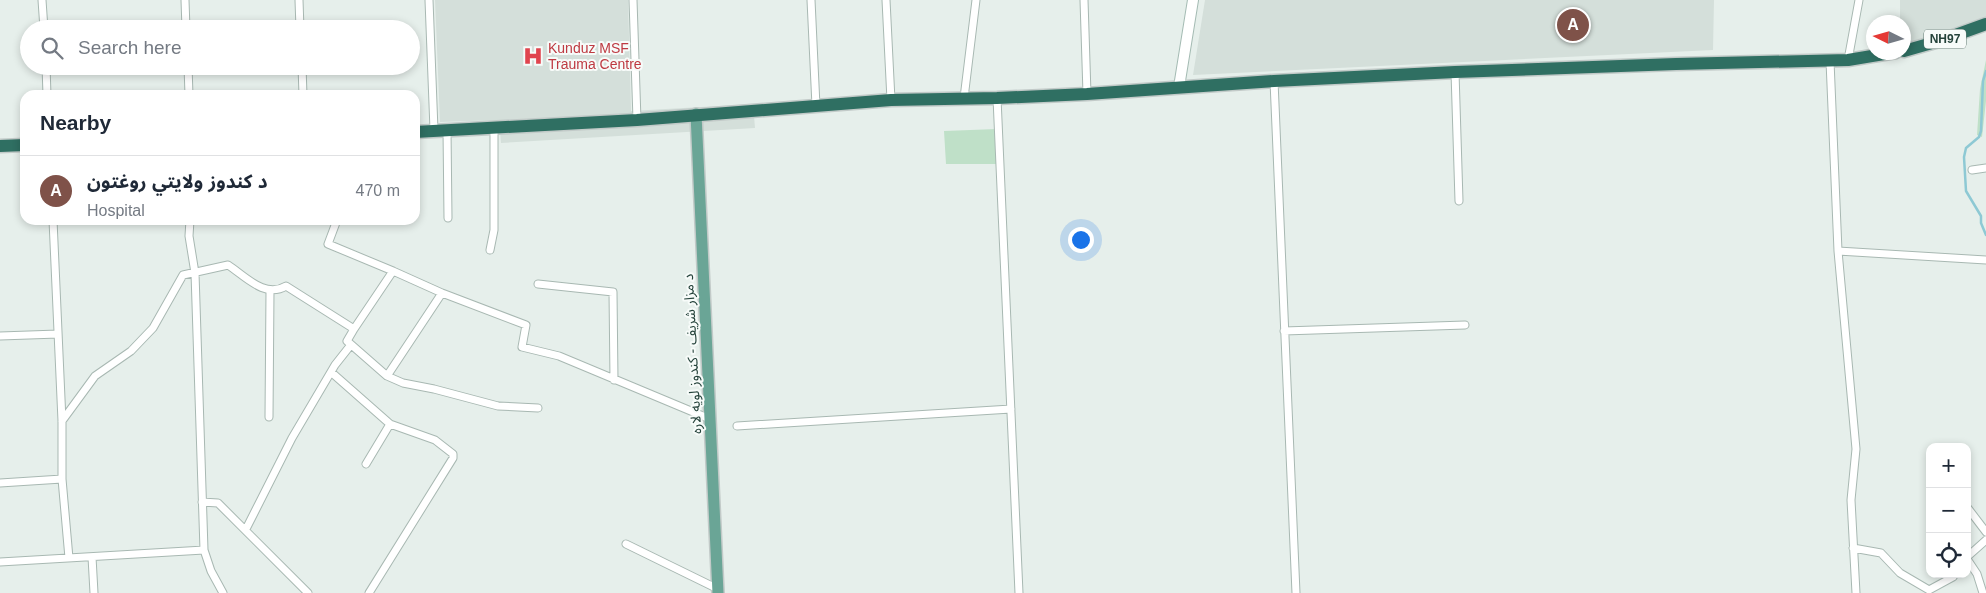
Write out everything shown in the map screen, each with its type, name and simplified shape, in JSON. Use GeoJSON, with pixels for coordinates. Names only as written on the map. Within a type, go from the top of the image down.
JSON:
{"type":"FeatureCollection","features":[{"type":"Feature","properties":{"kind":"highway","name":"NH97"},"geometry":{"type":"LineString","coordinates":[[1911,48],[1939,41],[1986,24]]}},
{"type":"Feature","properties":{"kind":"highway"},"geometry":{"type":"LineString","coordinates":[[420,132],[637,120],[891,100],[1088,94],[1274,81],[1455,72],[1666,64],[1848,60],[1866,57]]}},
{"type":"Feature","properties":{"kind":"highway"},"geometry":{"type":"LineString","coordinates":[[0,146],[20,145]]}},
{"type":"Feature","properties":{"kind":"main road","name":"د مزار شریف - کندوز لویه لاره"},"geometry":{"type":"LineString","coordinates":[[696,114],[718,591]]}},
{"type":"Feature","properties":{"kind":"street"},"geometry":{"type":"LineString","coordinates":[[42,0],[43,20]]}},
{"type":"Feature","properties":{"kind":"street"},"geometry":{"type":"LineString","coordinates":[[185,0],[186,20]]}},
{"type":"Feature","properties":{"kind":"street"},"geometry":{"type":"LineString","coordinates":[[299,0],[300,20]]}},
{"type":"Feature","properties":{"kind":"street"},"geometry":{"type":"LineString","coordinates":[[429,0],[448,218]]}},
{"type":"Feature","properties":{"kind":"street"},"geometry":{"type":"LineString","coordinates":[[633,0],[637,120]]}},
{"type":"Feature","properties":{"kind":"street"},"geometry":{"type":"LineString","coordinates":[[811,0],[816,106]]}},
{"type":"Feature","properties":{"kind":"street"},"geometry":{"type":"LineString","coordinates":[[886,0],[891,100]]}},
{"type":"Feature","properties":{"kind":"street"},"geometry":{"type":"LineString","coordinates":[[964,98],[976,0]]}},
{"type":"Feature","properties":{"kind":"street"},"geometry":{"type":"LineString","coordinates":[[1084,0],[1088,94]]}},
{"type":"Feature","properties":{"kind":"street"},"geometry":{"type":"LineString","coordinates":[[1179,87],[1194,0]]}},
{"type":"Feature","properties":{"kind":"street"},"geometry":{"type":"LineString","coordinates":[[1848,60],[1859,0]]}},
{"type":"Feature","properties":{"kind":"street"},"geometry":{"type":"LineString","coordinates":[[1830,60],[1838,251],[1856,449],[1851,500],[1856,593]]}},
{"type":"Feature","properties":{"kind":"street"},"geometry":{"type":"LineString","coordinates":[[1455,72],[1459,201]]}},
{"type":"Feature","properties":{"kind":"street"},"geometry":{"type":"LineString","coordinates":[[46,75],[47,90]]}},
{"type":"Feature","properties":{"kind":"street"},"geometry":{"type":"LineString","coordinates":[[188,75],[189,90]]}},
{"type":"Feature","properties":{"kind":"street"},"geometry":{"type":"LineString","coordinates":[[302,75],[303,90]]}},
{"type":"Feature","properties":{"kind":"street"},"geometry":{"type":"LineString","coordinates":[[1274,81],[1296,593]]}},
{"type":"Feature","properties":{"kind":"street"},"geometry":{"type":"LineString","coordinates":[[997,98],[1019,593]]}},
{"type":"Feature","properties":{"kind":"street"},"geometry":{"type":"LineString","coordinates":[[490,250],[494,230],[494,128]]}},
{"type":"Feature","properties":{"kind":"street"},"geometry":{"type":"LineString","coordinates":[[1972,170],[1986,168]]}},
{"type":"Feature","properties":{"kind":"street"},"geometry":{"type":"LineString","coordinates":[[53,225],[62,421],[62,480],[69,558]]}},
{"type":"Feature","properties":{"kind":"street"},"geometry":{"type":"LineString","coordinates":[[190,225],[195,273],[204,550],[210,571],[223,593]]}},
{"type":"Feature","properties":{"kind":"street"},"geometry":{"type":"LineString","coordinates":[[335,225],[328,244],[442,294],[526,326],[522,346],[559,356],[710,420]]}},
{"type":"Feature","properties":{"kind":"street"},"geometry":{"type":"LineString","coordinates":[[1838,251],[1986,260]]}},
{"type":"Feature","properties":{"kind":"street"},"geometry":{"type":"LineString","coordinates":[[62,421],[95,376],[131,351],[152,328],[183,275],[228,265],[256,285],[270,291],[279,290],[286,286],[354,329]]}},
{"type":"Feature","properties":{"kind":"street"},"geometry":{"type":"LineString","coordinates":[[393,271],[347,341],[350,346],[387,376],[414,386],[434,389],[498,406],[538,408]]}},
{"type":"Feature","properties":{"kind":"street"},"geometry":{"type":"LineString","coordinates":[[538,284],[613,292],[614,380]]}},
{"type":"Feature","properties":{"kind":"street"},"geometry":{"type":"LineString","coordinates":[[269,417],[270,291]]}},
{"type":"Feature","properties":{"kind":"street"},"geometry":{"type":"LineString","coordinates":[[387,376],[442,294]]}},
{"type":"Feature","properties":{"kind":"street"},"geometry":{"type":"LineString","coordinates":[[1284,332],[1465,325]]}},
{"type":"Feature","properties":{"kind":"street"},"geometry":{"type":"LineString","coordinates":[[0,336],[58,334]]}},
{"type":"Feature","properties":{"kind":"street"},"geometry":{"type":"LineString","coordinates":[[246,529],[292,438],[331,372],[350,346]]}},
{"type":"Feature","properties":{"kind":"street"},"geometry":{"type":"LineString","coordinates":[[331,372],[390,424],[434,440],[452,452],[452,458],[369,593]]}},
{"type":"Feature","properties":{"kind":"street"},"geometry":{"type":"LineString","coordinates":[[737,426],[1011,409]]}},
{"type":"Feature","properties":{"kind":"street"},"geometry":{"type":"LineString","coordinates":[[366,464],[390,424]]}},
{"type":"Feature","properties":{"kind":"street"},"geometry":{"type":"LineString","coordinates":[[0,483],[62,480]]}},
{"type":"Feature","properties":{"kind":"street"},"geometry":{"type":"LineString","coordinates":[[202,502],[218,503],[308,593]]}},
{"type":"Feature","properties":{"kind":"street"},"geometry":{"type":"LineString","coordinates":[[1971,512],[1986,532]]}},
{"type":"Feature","properties":{"kind":"street"},"geometry":{"type":"LineString","coordinates":[[1971,554],[1986,540]]}},
{"type":"Feature","properties":{"kind":"street"},"geometry":{"type":"LineString","coordinates":[[626,544],[718,591]]}},
{"type":"Feature","properties":{"kind":"street"},"geometry":{"type":"LineString","coordinates":[[1853,548],[1881,553],[1900,573],[1929,591],[1951,578]]}},
{"type":"Feature","properties":{"kind":"street"},"geometry":{"type":"LineString","coordinates":[[0,562],[204,550]]}},
{"type":"Feature","properties":{"kind":"street"},"geometry":{"type":"LineString","coordinates":[[92,557],[94,593]]}},
{"type":"Feature","properties":{"kind":"street"},"geometry":{"type":"LineString","coordinates":[[1971,564],[1977,574],[1983,593]]}},
{"type":"Feature","properties":{"kind":"shaded area","name":"Kunduz MSF Trauma Centre"},"geometry":{"type":"Polygon","coordinates":[[[435,0],[628,0],[631,111],[753,104],[755,128],[501,143],[499,120],[440,122],[435,0]]]}},
{"type":"Feature","properties":{"kind":"shaded area"},"geometry":{"type":"Polygon","coordinates":[[[1205,0],[1714,0],[1713,50],[1193,75],[1205,0]]]}},
{"type":"Feature","properties":{"kind":"shaded area"},"geometry":{"type":"Polygon","coordinates":[[[1900,0],[1986,0],[1986,23],[1911,45],[1911,15],[1900,15],[1900,0]]]}},
{"type":"Feature","properties":{"kind":"green space"},"geometry":{"type":"Polygon","coordinates":[[[1986,60],[1986,101],[1982,137],[1977,135],[1980,89],[1986,60]]]}},
{"type":"Feature","properties":{"kind":"green space"},"geometry":{"type":"Polygon","coordinates":[[[997,129],[997,164],[946,164],[944,131],[997,129]]]}},
{"type":"Feature","properties":{"kind":"waterway"},"geometry":{"type":"LineString","coordinates":[[1986,71],[1983,81],[1981,131],[1979,137],[1966,148],[1964,157],[1966,191],[1981,216],[1981,223],[1986,235]]}},
{"type":"Feature","properties":{"kind":"place","name":"د کندوز ولایتي روغتون"},"geometry":{"type":"Point","coordinates":[1573,25]}},
{"type":"Feature","properties":{"kind":"place","name":"Kunduz MSF Trauma Centre"},"geometry":{"type":"Point","coordinates":[533,56]}}]}
